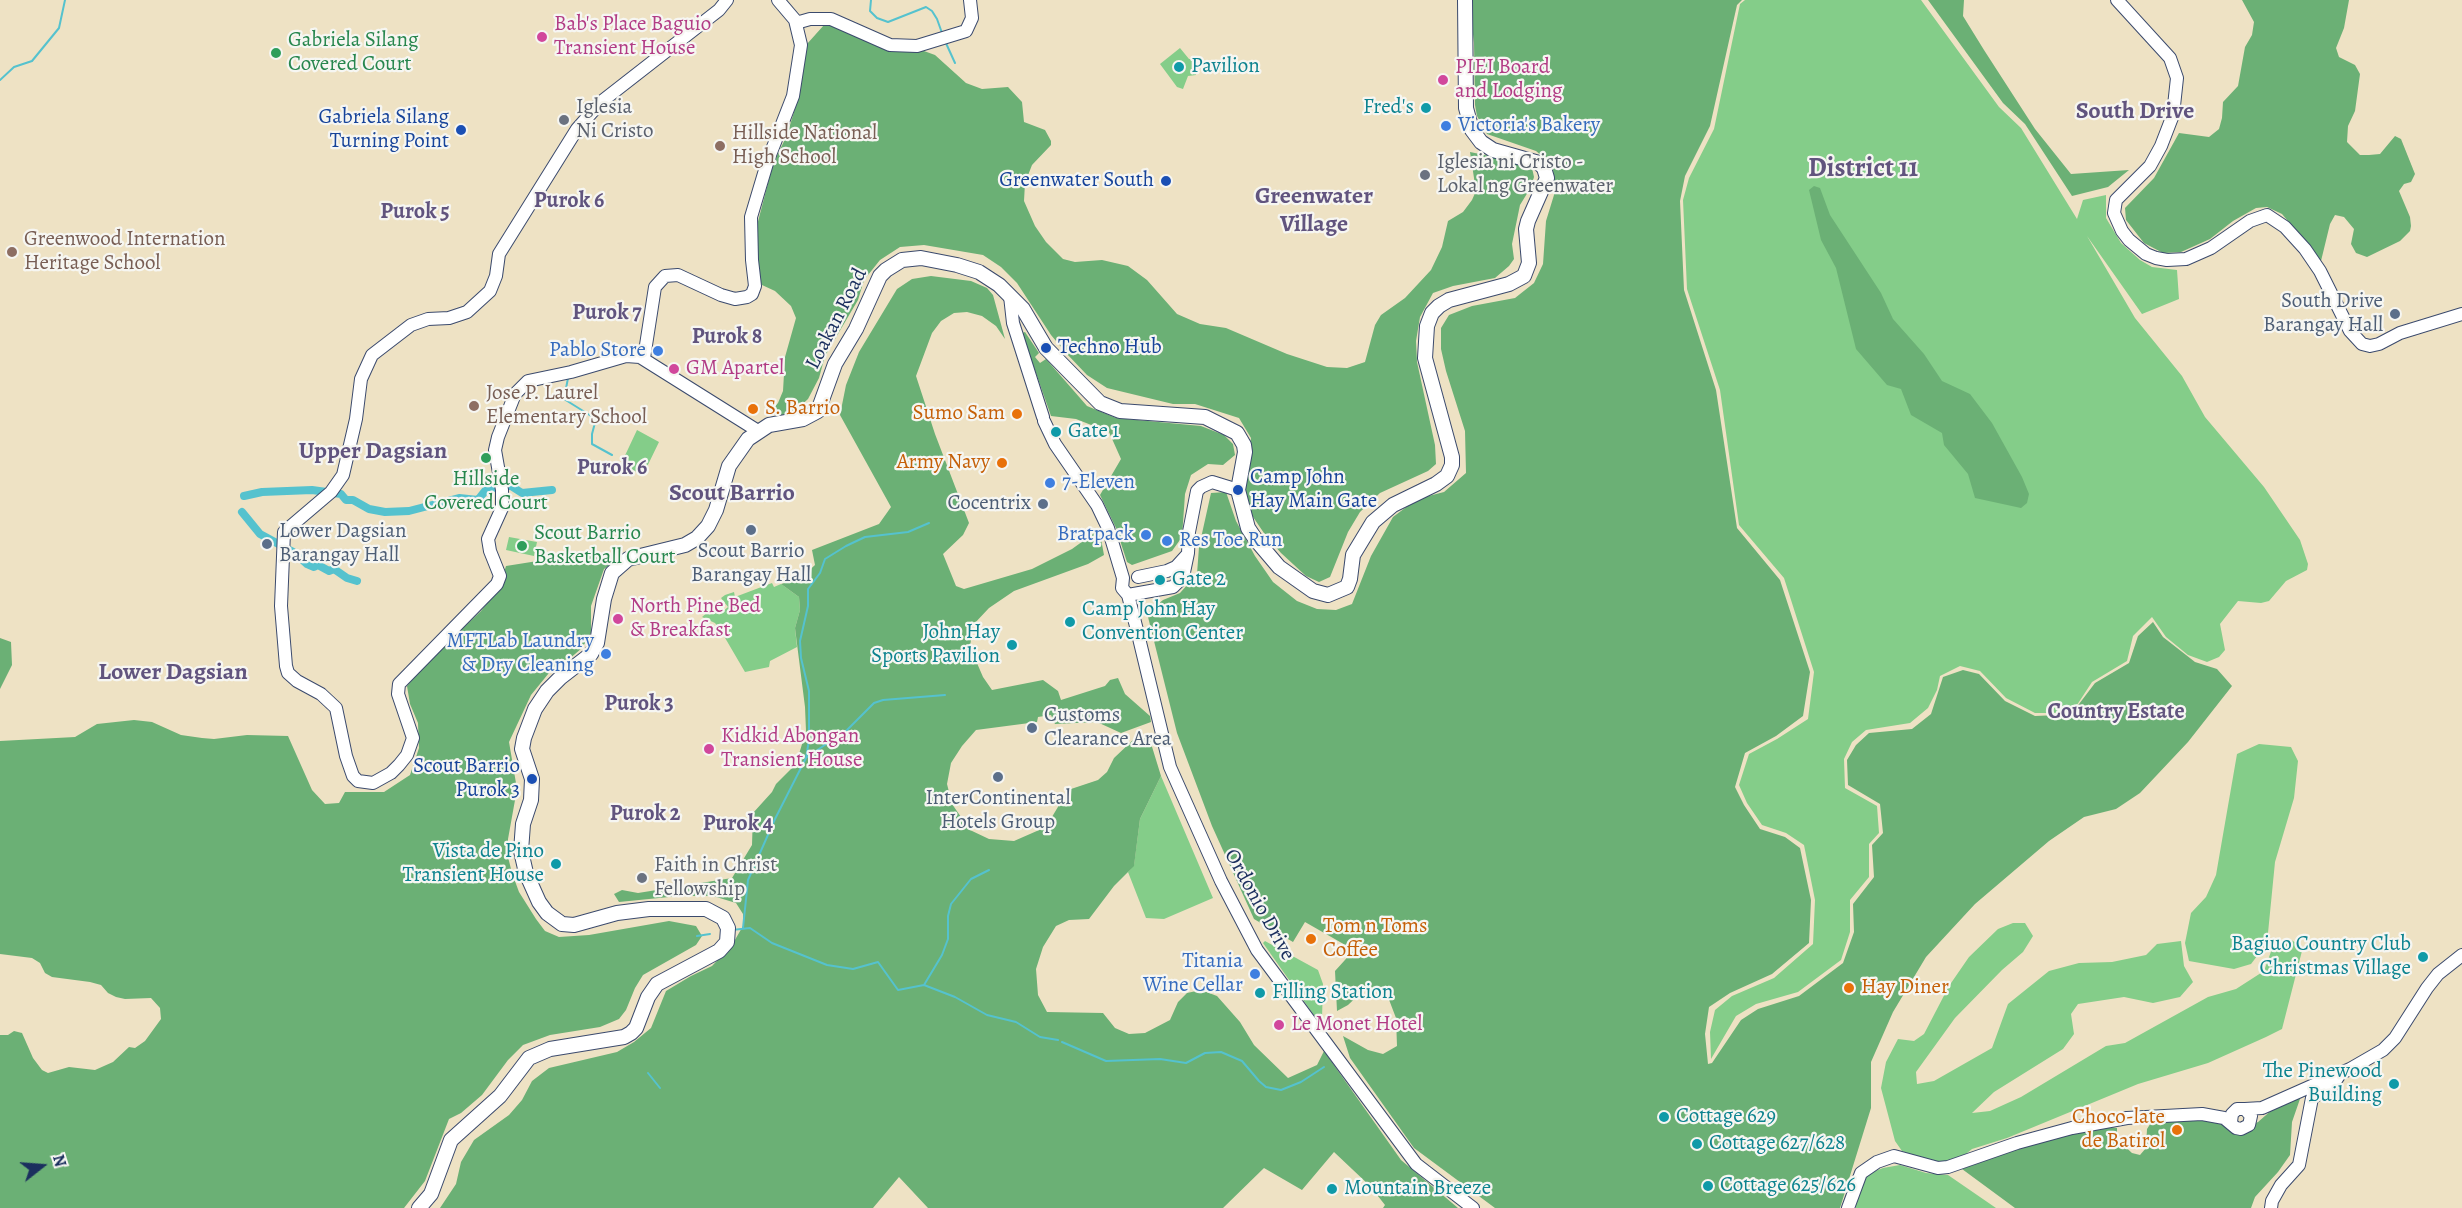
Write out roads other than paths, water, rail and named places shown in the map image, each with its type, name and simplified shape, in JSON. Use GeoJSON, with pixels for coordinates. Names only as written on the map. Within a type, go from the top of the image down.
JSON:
{"type":"FeatureCollection","features":[{"type":"Feature","properties":{"kind":"main road","name":"Loakan Road"},"geometry":{"type":"LineString","coordinates":[[419,1208],[431,1194],[451,1140],[500,1096],[529,1058],[550,1049],[631,1034],[636,1028],[651,991],[666,979],[719,951],[727,942],[728,932],[723,918],[706,909],[617,913],[574,925],[562,924],[547,913],[539,903],[526,873],[521,850],[523,824],[531,800],[532,779],[522,749],[527,727],[547,691],[591,654],[597,643],[605,592],[612,573],[628,559],[685,545],[703,533],[716,510],[726,473],[733,458],[748,439],[758,431],[777,422],[809,417],[818,411],[835,364],[864,314],[880,276],[893,264],[902,260],[921,258],[970,268],[990,278],[1023,309],[1046,348],[1100,403],[1120,411],[1205,417],[1237,433],[1245,446],[1238,490],[1248,528],[1279,567],[1313,591],[1328,595],[1347,587],[1353,555],[1373,522],[1393,505],[1443,480],[1450,471],[1450,449],[1425,358],[1427,326],[1432,313],[1438,306],[1449,300],[1509,284],[1524,276],[1528,270],[1529,257],[1526,229],[1547,178],[1544,168],[1539,163],[1493,150],[1481,142],[1472,130],[1466,108],[1465,0]]}},
{"type":"Feature","properties":{"kind":"street"},"geometry":{"type":"LineString","coordinates":[[727,0],[719,10],[601,102],[578,129],[502,248],[490,291],[460,316],[428,320],[411,325],[372,355],[361,379],[356,419],[343,474],[331,492],[284,532],[281,606],[283,651],[288,673],[297,681],[325,697],[336,708],[346,756],[353,776],[366,783],[380,780],[399,765],[407,755],[413,738],[398,693],[402,679],[497,584],[500,576],[488,539],[502,508],[502,490],[495,450],[515,394],[528,381],[571,372],[626,356],[644,358],[758,431]]}},
{"type":"Feature","properties":{"kind":"street"},"geometry":{"type":"LineString","coordinates":[[644,358],[655,287],[665,276],[678,275],[735,299],[752,294],[756,281],[752,260],[751,217],[768,160],[794,96],[801,45],[798,29],[778,0]]}},
{"type":"Feature","properties":{"kind":"street"},"geometry":{"type":"LineString","coordinates":[[798,29],[810,19],[831,19],[882,42],[899,47],[917,46],[964,33],[972,18],[970,0]]}},
{"type":"Feature","properties":{"kind":"street"},"geometry":{"type":"LineString","coordinates":[[2116,0],[2164,51],[2177,78],[2173,115],[2158,152],[2150,166],[2116,200],[2114,213],[2129,240],[2146,254],[2156,258],[2186,259],[2211,248],[2250,221],[2267,215],[2285,227],[2305,249],[2320,271],[2350,331],[2362,344],[2370,346],[2379,344],[2400,333],[2462,314]]}},
{"type":"Feature","properties":{"kind":"street","name":"Ordonio Drive"},"geometry":{"type":"LineString","coordinates":[[1010,296],[1013,323],[1044,419],[1055,444],[1102,514],[1124,578],[1122,588],[1134,593]]}},
{"type":"Feature","properties":{"kind":"street"},"geometry":{"type":"LineString","coordinates":[[1134,593],[1173,587],[1182,576],[1188,553],[1189,532],[1197,491],[1206,483],[1212,482],[1238,490]]}},
{"type":"Feature","properties":{"kind":"street"},"geometry":{"type":"LineString","coordinates":[[1124,578],[1132,574],[1138,577],[1158,574],[1176,567],[1188,553]]}},
{"type":"Feature","properties":{"kind":"street","name":"Ordonio Drive"},"geometry":{"type":"LineString","coordinates":[[1138,577],[1142,582],[1134,593],[1170,767],[1221,881],[1257,950],[1416,1164],[1473,1208]]}},
{"type":"Feature","properties":{"kind":"street"},"geometry":{"type":"LineString","coordinates":[[2229,1118],[2236,1110],[2262,1108],[2383,1050],[2395,1038],[2414,1005],[2438,974],[2462,955]]}},
{"type":"Feature","properties":{"kind":"street"},"geometry":{"type":"LineString","coordinates":[[2271,1208],[2272,1201],[2281,1185],[2298,1165],[2303,1153],[2309,1105],[2312,1098],[2332,1086],[2341,1072]]}},
{"type":"Feature","properties":{"kind":"street"},"geometry":{"type":"LineString","coordinates":[[2229,1118],[2234,1127],[2246,1128],[2262,1108]]}},
{"type":"Feature","properties":{"kind":"street"},"geometry":{"type":"LineString","coordinates":[[2245,1109],[2250,1115],[2251,1122]]}},
{"type":"Feature","properties":{"kind":"street"},"geometry":{"type":"LineString","coordinates":[[1848,1208],[1861,1173],[1876,1162],[1894,1156],[1938,1168],[1948,1167],[2017,1143],[2072,1128],[2127,1118],[2183,1113],[2229,1118]]}},
{"type":"Feature","properties":{"kind":"waterway"},"geometry":{"type":"LineString","coordinates":[[0,80],[14,67],[32,61],[59,28],[65,0]]}},
{"type":"Feature","properties":{"kind":"waterway"},"geometry":{"type":"LineString","coordinates":[[871,0],[870,11],[877,18],[888,22],[926,7],[937,19],[942,33]]}},
{"type":"Feature","properties":{"kind":"waterway"},"geometry":{"type":"LineString","coordinates":[[945,41],[955,63]]}},
{"type":"Feature","properties":{"kind":"waterway"},"geometry":{"type":"LineString","coordinates":[[568,378],[564,399],[596,419],[592,444],[612,455]]}},
{"type":"Feature","properties":{"kind":"waterway"},"geometry":{"type":"LineString","coordinates":[[502,486],[511,486],[522,493],[552,490]]}},
{"type":"Feature","properties":{"kind":"waterway"},"geometry":{"type":"LineString","coordinates":[[244,496],[262,492],[312,490],[341,494],[346,500],[353,500],[369,509],[385,512],[409,511],[459,498],[478,500],[485,491],[496,487]]}},
{"type":"Feature","properties":{"kind":"waterway"},"geometry":{"type":"LineString","coordinates":[[242,512],[260,534],[295,553],[307,564],[314,567],[318,565],[329,571],[334,569],[347,578],[357,581]]}},
{"type":"Feature","properties":{"kind":"waterway"},"geometry":{"type":"LineString","coordinates":[[743,928],[748,880],[775,819],[806,758],[809,740],[809,691],[801,658],[800,641],[808,606],[808,589],[820,573],[825,559],[846,546],[865,537],[908,532],[929,523]]}},
{"type":"Feature","properties":{"kind":"waterway"},"geometry":{"type":"LineString","coordinates":[[807,757],[847,730],[874,703],[883,700],[945,695]]}},
{"type":"Feature","properties":{"kind":"waterway"},"geometry":{"type":"LineString","coordinates":[[924,985],[942,955],[948,939],[948,916],[951,904],[971,879],[989,870]]}},
{"type":"Feature","properties":{"kind":"waterway"},"geometry":{"type":"LineString","coordinates":[[732,930],[750,928],[772,943],[827,965],[853,969],[878,962],[898,990],[924,985],[955,997],[987,1015],[1016,1022],[1040,1037],[1058,1040]]}},
{"type":"Feature","properties":{"kind":"waterway"},"geometry":{"type":"LineString","coordinates":[[697,936],[710,934]]}},
{"type":"Feature","properties":{"kind":"waterway"},"geometry":{"type":"LineString","coordinates":[[1062,1042],[1106,1061],[1160,1059],[1186,1063],[1205,1053],[1221,1052],[1242,1061],[1266,1087],[1281,1090],[1301,1082],[1324,1067]]}},
{"type":"Feature","properties":{"kind":"waterway"},"geometry":{"type":"LineString","coordinates":[[648,1073],[660,1088]]}},
{"type":"Feature","properties":{"kind":"place","name":"Bab's Place Baguio Transient House"},"geometry":{"type":"Point","coordinates":[542,37]}},
{"type":"Feature","properties":{"kind":"place","name":"Gabriela Silang Covered Court"},"geometry":{"type":"Point","coordinates":[276,53]}},
{"type":"Feature","properties":{"kind":"place","name":"Pavilion"},"geometry":{"type":"Point","coordinates":[1179,67]}},
{"type":"Feature","properties":{"kind":"place","name":"PIEI Board and Lodging"},"geometry":{"type":"Point","coordinates":[1443,80]}},
{"type":"Feature","properties":{"kind":"place","name":"Fred's"},"geometry":{"type":"Point","coordinates":[1426,108]}},
{"type":"Feature","properties":{"kind":"place","name":"Iglesia Ni Cristo"},"geometry":{"type":"Point","coordinates":[564,120]}},
{"type":"Feature","properties":{"kind":"place","name":"Victoria's Bakery"},"geometry":{"type":"Point","coordinates":[1446,126]}},
{"type":"Feature","properties":{"kind":"place","name":"Gabriela Silang Turning Point"},"geometry":{"type":"Point","coordinates":[461,130]}},
{"type":"Feature","properties":{"kind":"place","name":"Hillside National High School"},"geometry":{"type":"Point","coordinates":[720,146]}},
{"type":"Feature","properties":{"kind":"place","name":"Iglesia ni Cristo - Lokal ng Greenwater"},"geometry":{"type":"Point","coordinates":[1425,175]}},
{"type":"Feature","properties":{"kind":"place","name":"Greenwater South"},"geometry":{"type":"Point","coordinates":[1166,181]}},
{"type":"Feature","properties":{"kind":"place","name":"Greenwood Internation Heritage School"},"geometry":{"type":"Point","coordinates":[12,252]}},
{"type":"Feature","properties":{"kind":"place","name":"South Drive Barangay Hall"},"geometry":{"type":"Point","coordinates":[2395,314]}},
{"type":"Feature","properties":{"kind":"place","name":"Techno Hub"},"geometry":{"type":"Point","coordinates":[1046,348]}},
{"type":"Feature","properties":{"kind":"place","name":"Pablo Store"},"geometry":{"type":"Point","coordinates":[658,351]}},
{"type":"Feature","properties":{"kind":"place","name":"GM Apartel"},"geometry":{"type":"Point","coordinates":[674,369]}},
{"type":"Feature","properties":{"kind":"place","name":"Jose P. Laurel Elementary School"},"geometry":{"type":"Point","coordinates":[474,406]}},
{"type":"Feature","properties":{"kind":"place","name":"S. Barrio"},"geometry":{"type":"Point","coordinates":[753,409]}},
{"type":"Feature","properties":{"kind":"place","name":"Sumo Sam"},"geometry":{"type":"Point","coordinates":[1017,414]}},
{"type":"Feature","properties":{"kind":"place","name":"Gate 1"},"geometry":{"type":"Point","coordinates":[1056,432]}},
{"type":"Feature","properties":{"kind":"place","name":"Hillside Covered Court"},"geometry":{"type":"Point","coordinates":[486,458]}},
{"type":"Feature","properties":{"kind":"place","name":"Army Navy"},"geometry":{"type":"Point","coordinates":[1002,463]}},
{"type":"Feature","properties":{"kind":"place","name":"7-Eleven"},"geometry":{"type":"Point","coordinates":[1050,483]}},
{"type":"Feature","properties":{"kind":"place","name":"Camp John Hay Main Gate"},"geometry":{"type":"Point","coordinates":[1238,490]}},
{"type":"Feature","properties":{"kind":"place","name":"Cocentrix"},"geometry":{"type":"Point","coordinates":[1043,504]}},
{"type":"Feature","properties":{"kind":"place","name":"Scout Barrio Barangay Hall"},"geometry":{"type":"Point","coordinates":[751,530]}},
{"type":"Feature","properties":{"kind":"place","name":"Bratpack"},"geometry":{"type":"Point","coordinates":[1146,535]}},
{"type":"Feature","properties":{"kind":"place","name":"Res Toe Run"},"geometry":{"type":"Point","coordinates":[1167,541]}},
{"type":"Feature","properties":{"kind":"place","name":"Lower Dagsian Barangay Hall"},"geometry":{"type":"Point","coordinates":[267,544]}},
{"type":"Feature","properties":{"kind":"place","name":"Scout Barrio Basketball Court"},"geometry":{"type":"Point","coordinates":[522,546]}},
{"type":"Feature","properties":{"kind":"place","name":"Gate 2"},"geometry":{"type":"Point","coordinates":[1160,580]}},
{"type":"Feature","properties":{"kind":"place","name":"North Pine Bed & Breakfast"},"geometry":{"type":"Point","coordinates":[618,619]}},
{"type":"Feature","properties":{"kind":"place","name":"Camp John Hay Convention Center"},"geometry":{"type":"Point","coordinates":[1070,622]}},
{"type":"Feature","properties":{"kind":"place","name":"John Hay Sports Pavilion"},"geometry":{"type":"Point","coordinates":[1012,645]}},
{"type":"Feature","properties":{"kind":"place","name":"MFTLab Laundry & Dry Cleaning"},"geometry":{"type":"Point","coordinates":[606,654]}},
{"type":"Feature","properties":{"kind":"place","name":"Customs Clearance Area"},"geometry":{"type":"Point","coordinates":[1032,728]}},
{"type":"Feature","properties":{"kind":"place","name":"Kidkid Abongan Transient House"},"geometry":{"type":"Point","coordinates":[709,749]}},
{"type":"Feature","properties":{"kind":"place","name":"InterContinental Hotels Group"},"geometry":{"type":"Point","coordinates":[998,777]}},
{"type":"Feature","properties":{"kind":"place","name":"Scout Barrio Purok 3"},"geometry":{"type":"Point","coordinates":[532,779]}},
{"type":"Feature","properties":{"kind":"place","name":"Vista de Pino Transient House"},"geometry":{"type":"Point","coordinates":[556,864]}},
{"type":"Feature","properties":{"kind":"place","name":"Faith in Christ Fellowship"},"geometry":{"type":"Point","coordinates":[642,878]}},
{"type":"Feature","properties":{"kind":"place","name":"Tom n Toms Coffee"},"geometry":{"type":"Point","coordinates":[1311,939]}},
{"type":"Feature","properties":{"kind":"place","name":"Bagiuo Country Club Christmas Village"},"geometry":{"type":"Point","coordinates":[2423,957]}},
{"type":"Feature","properties":{"kind":"place","name":"Titania Wine Cellar"},"geometry":{"type":"Point","coordinates":[1255,974]}},
{"type":"Feature","properties":{"kind":"place","name":"Hay Diner"},"geometry":{"type":"Point","coordinates":[1849,988]}},
{"type":"Feature","properties":{"kind":"place","name":"Filling Station"},"geometry":{"type":"Point","coordinates":[1260,993]}},
{"type":"Feature","properties":{"kind":"place","name":"Le Monet Hotel"},"geometry":{"type":"Point","coordinates":[1279,1025]}},
{"type":"Feature","properties":{"kind":"place","name":"The Pinewood Building"},"geometry":{"type":"Point","coordinates":[2394,1084]}},
{"type":"Feature","properties":{"kind":"place","name":"Cottage 629"},"geometry":{"type":"Point","coordinates":[1664,1117]}},
{"type":"Feature","properties":{"kind":"place","name":"Choco-late de Batirol"},"geometry":{"type":"Point","coordinates":[2177,1130]}},
{"type":"Feature","properties":{"kind":"place","name":"Cottage 627/628"},"geometry":{"type":"Point","coordinates":[1697,1144]}},
{"type":"Feature","properties":{"kind":"place","name":"Cottage 625/626"},"geometry":{"type":"Point","coordinates":[1708,1186]}},
{"type":"Feature","properties":{"kind":"place","name":"Mountain Breeze"},"geometry":{"type":"Point","coordinates":[1332,1189]}},
{"type":"Feature","properties":{"kind":"district","name":"South Drive"},"geometry":{"type":"Point","coordinates":[2135,112]}},
{"type":"Feature","properties":{"kind":"district","name":"District 11"},"geometry":{"type":"Point","coordinates":[1863,169]}},
{"type":"Feature","properties":{"kind":"district","name":"Purok 6"},"geometry":{"type":"Point","coordinates":[569,202]}},
{"type":"Feature","properties":{"kind":"district","name":"Greenwater Village"},"geometry":{"type":"Point","coordinates":[1314,211]}},
{"type":"Feature","properties":{"kind":"district","name":"Purok 5"},"geometry":{"type":"Point","coordinates":[415,213]}},
{"type":"Feature","properties":{"kind":"district","name":"Purok 7"},"geometry":{"type":"Point","coordinates":[607,314]}},
{"type":"Feature","properties":{"kind":"district","name":"Purok 8"},"geometry":{"type":"Point","coordinates":[727,338]}},
{"type":"Feature","properties":{"kind":"district","name":"Upper Dagsian"},"geometry":{"type":"Point","coordinates":[373,452]}},
{"type":"Feature","properties":{"kind":"district","name":"Purok 6"},"geometry":{"type":"Point","coordinates":[612,469]}},
{"type":"Feature","properties":{"kind":"district","name":"Scout Barrio"},"geometry":{"type":"Point","coordinates":[732,494]}},
{"type":"Feature","properties":{"kind":"district","name":"Lower Dagsian"},"geometry":{"type":"Point","coordinates":[173,673]}},
{"type":"Feature","properties":{"kind":"district","name":"Purok 3"},"geometry":{"type":"Point","coordinates":[639,705]}},
{"type":"Feature","properties":{"kind":"district","name":"Country Estate"},"geometry":{"type":"Point","coordinates":[2116,713]}},
{"type":"Feature","properties":{"kind":"district","name":"Purok 2"},"geometry":{"type":"Point","coordinates":[645,815]}},
{"type":"Feature","properties":{"kind":"district","name":"Purok 4"},"geometry":{"type":"Point","coordinates":[738,825]}}]}
